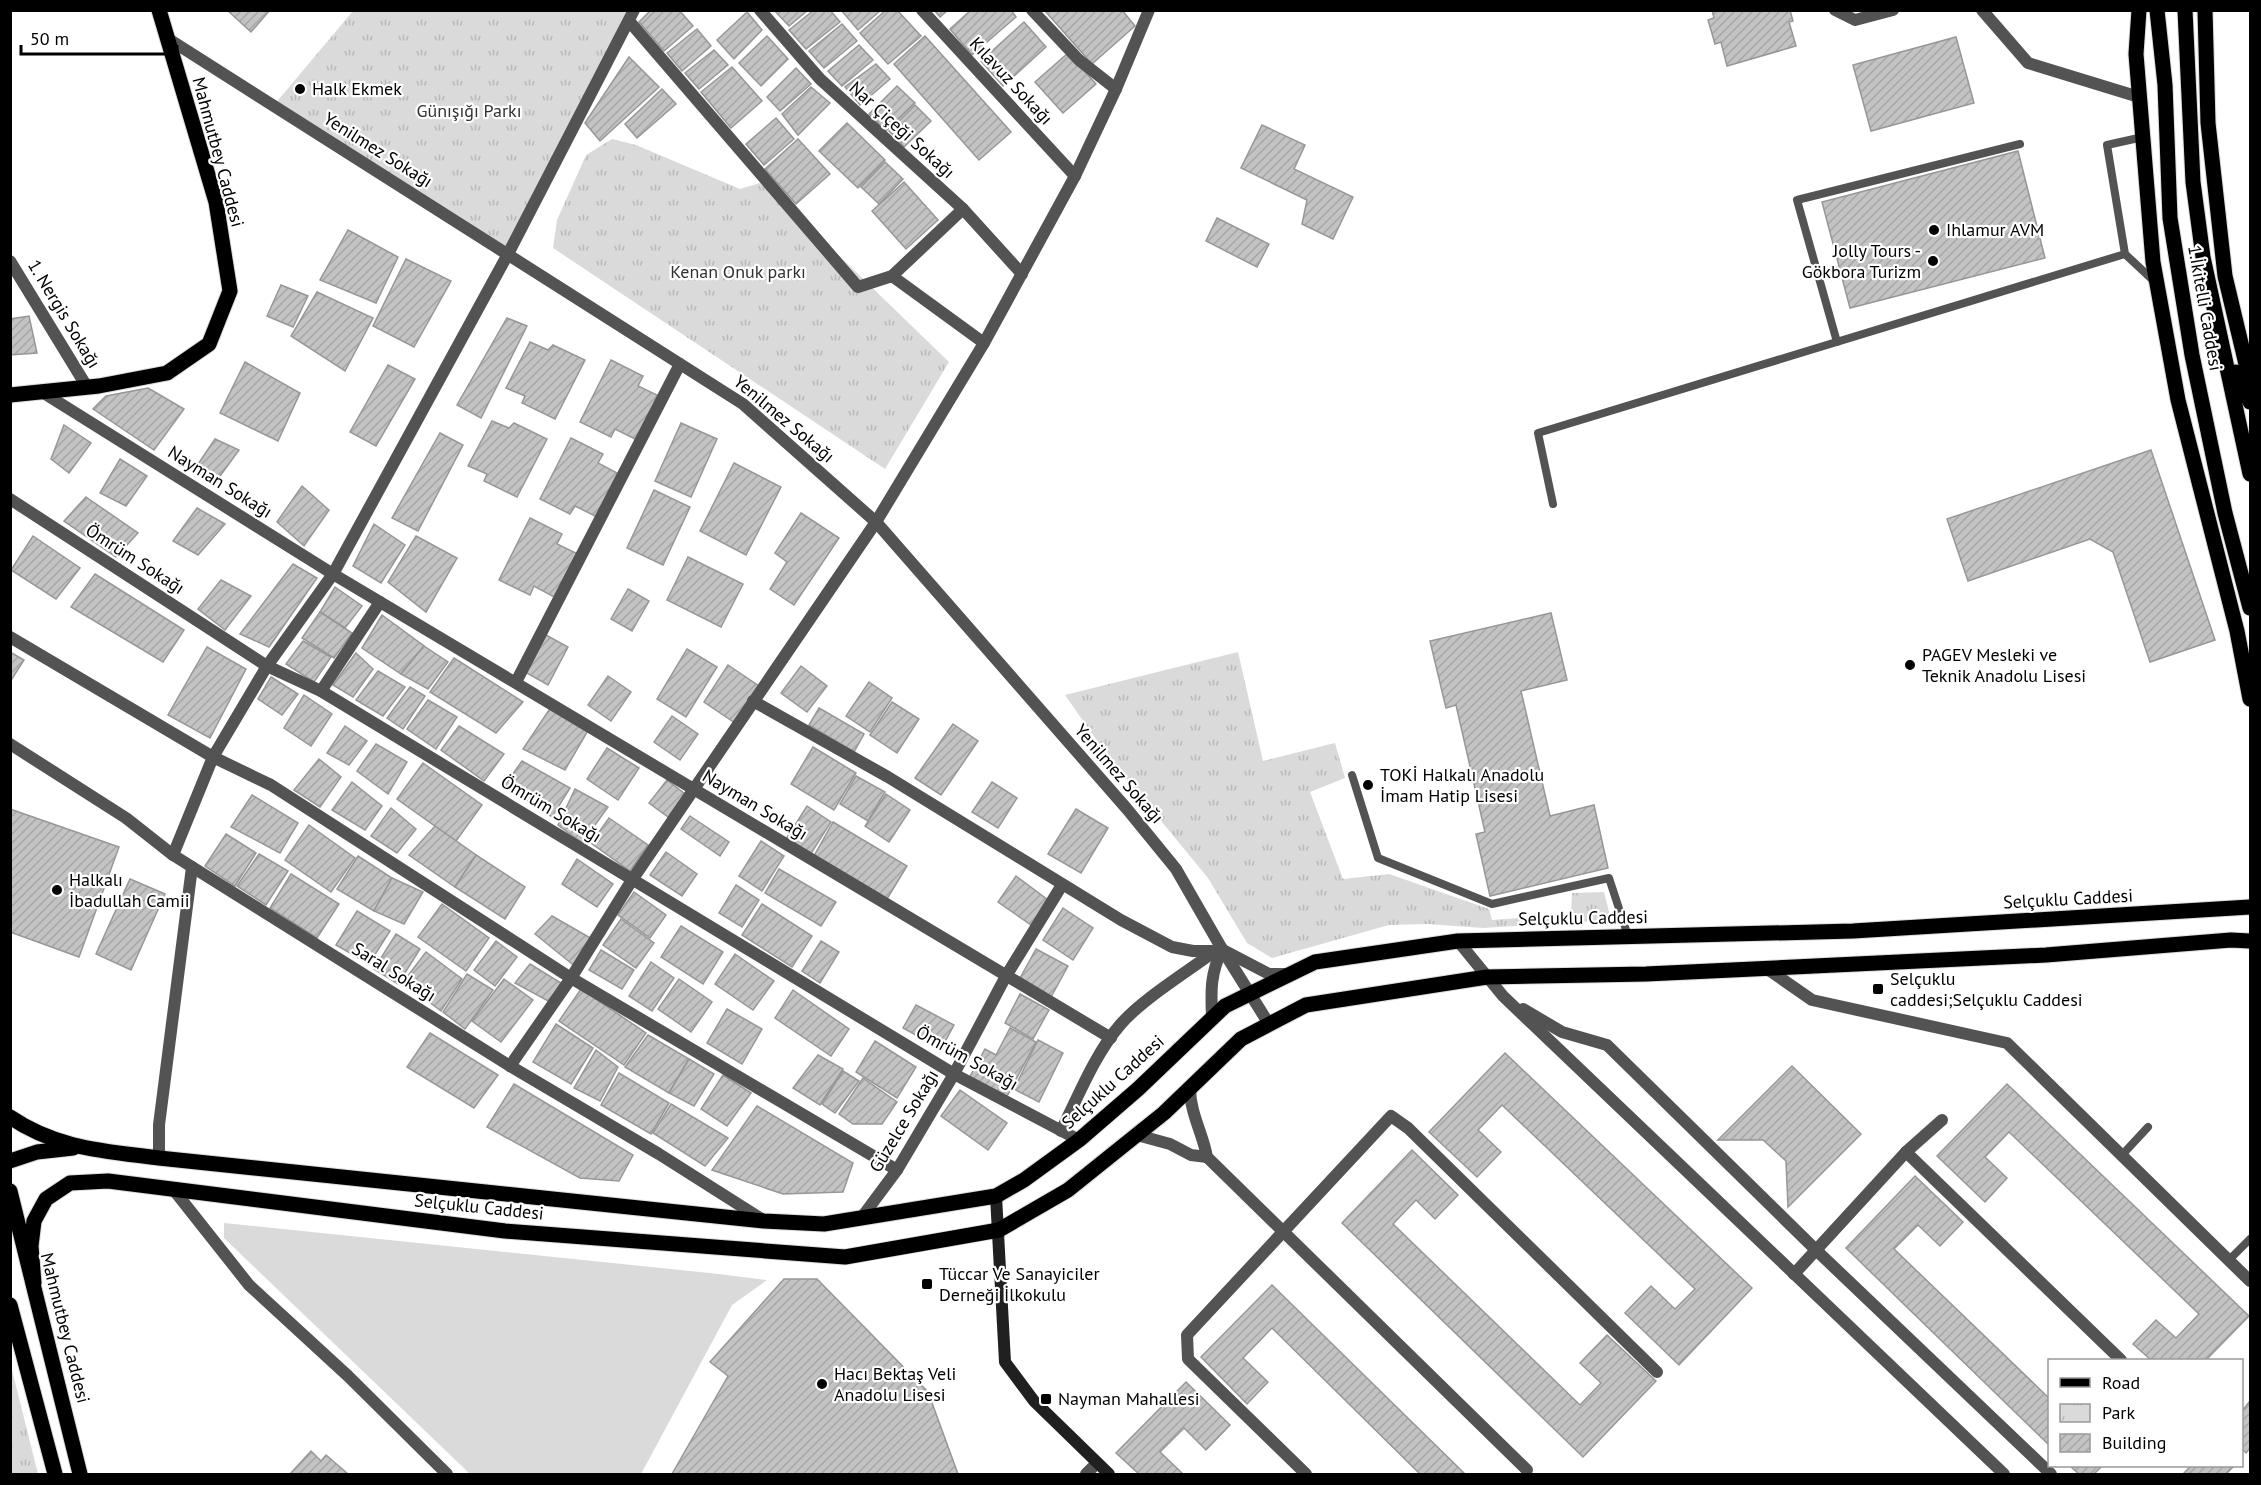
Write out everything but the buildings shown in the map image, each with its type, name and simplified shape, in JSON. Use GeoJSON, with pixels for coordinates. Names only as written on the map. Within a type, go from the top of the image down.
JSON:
{"type":"FeatureCollection","features":[{"type":"Feature","properties":{"kind":"main road","name":"Mahmutbey Caddesi"},"geometry":{"type":"LineString","coordinates":[[10,395],[87,387],[167,373],[209,344],[230,291],[216,202],[159,10]]}},
{"type":"Feature","properties":{"kind":"main road"},"geometry":{"type":"LineString","coordinates":[[2139,10],[2136,54],[2153,262],[2178,400],[2237,631],[2250,699]]}},
{"type":"Feature","properties":{"kind":"main road","name":"1.İkitelli Caddesi"},"geometry":{"type":"LineString","coordinates":[[2157,10],[2164,85],[2170,218],[2199,389],[2225,513],[2250,608]]}},
{"type":"Feature","properties":{"kind":"main road","name":"1.İkitelli Caddesi"},"geometry":{"type":"LineString","coordinates":[[2185,10],[2193,182],[2203,257],[2250,474]]}},
{"type":"Feature","properties":{"kind":"main road"},"geometry":{"type":"LineString","coordinates":[[2205,10],[2208,123],[2225,276],[2250,381]]}},
{"type":"Feature","properties":{"kind":"main road"},"geometry":{"type":"LineString","coordinates":[[2191,138],[2216,190]]}},
{"type":"Feature","properties":{"kind":"main road"},"geometry":{"type":"LineString","coordinates":[[2221,339],[2250,402]]}},
{"type":"Feature","properties":{"kind":"main road"},"geometry":{"type":"LineString","coordinates":[[2234,909],[2250,894]]}},
{"type":"Feature","properties":{"kind":"main road","name":"Selçuklu Caddesi"},"geometry":{"type":"LineString","coordinates":[[76,1147],[159,1158],[764,1221],[824,1224],[996,1196],[1024,1180],[1079,1140],[1138,1089],[1225,1006],[1315,962],[1458,941],[1853,931],[2250,907]]}},
{"type":"Feature","properties":{"kind":"main road"},"geometry":{"type":"LineString","coordinates":[[2231,940],[2250,951]]}},
{"type":"Feature","properties":{"kind":"main road","name":"Selçuklu Caddesi"},"geometry":{"type":"LineString","coordinates":[[34,1283],[31,1246],[34,1221],[46,1199],[70,1183],[108,1181],[505,1231],[845,1257],[999,1230],[1068,1190],[1137,1135],[1242,1039],[1306,1005],[1487,977],[1646,974],[2046,955],[2231,940],[2250,942]]}},
{"type":"Feature","properties":{"kind":"main road"},"geometry":{"type":"LineString","coordinates":[[10,1117],[40,1134],[76,1147]]}},
{"type":"Feature","properties":{"kind":"main road"},"geometry":{"type":"LineString","coordinates":[[10,1161],[37,1152],[76,1147]]}},
{"type":"Feature","properties":{"kind":"main road","name":"Mahmutbey Caddesi"},"geometry":{"type":"LineString","coordinates":[[10,1191],[80,1474]]}},
{"type":"Feature","properties":{"kind":"main road"},"geometry":{"type":"LineString","coordinates":[[10,1305],[55,1474]]}},
{"type":"Feature","properties":{"kind":"street","name":"Nar Çiçeği Sokağı"},"geometry":{"type":"LineString","coordinates":[[760,10],[820,79],[963,209],[1022,274]]}},
{"type":"Feature","properties":{"kind":"street","name":"Kılavuz Sokağı"},"geometry":{"type":"LineString","coordinates":[[922,10],[1074,176]]}},
{"type":"Feature","properties":{"kind":"street"},"geometry":{"type":"LineString","coordinates":[[1032,10],[1079,60],[1116,89]]}},
{"type":"Feature","properties":{"kind":"street"},"geometry":{"type":"LineString","coordinates":[[510,1066],[571,978],[632,880],[876,522],[984,343],[1022,274],[1074,176],[1116,89],[1149,10]]}},
{"type":"Feature","properties":{"kind":"street"},"geometry":{"type":"LineString","coordinates":[[1835,10],[1855,20],[1893,10]]}},
{"type":"Feature","properties":{"kind":"street"},"geometry":{"type":"LineString","coordinates":[[1982,10],[2028,63],[2139,97]]}},
{"type":"Feature","properties":{"kind":"street"},"geometry":{"type":"LineString","coordinates":[[173,855],[213,758],[267,666],[333,574],[508,254],[632,16],[858,287],[892,276],[963,209]]}},
{"type":"Feature","properties":{"kind":"street","name":"Yenilmez Sokağı"},"geometry":{"type":"LineString","coordinates":[[167,38],[743,404],[876,522],[1127,809],[1176,869],[1219,949],[1269,1024]]}},
{"type":"Feature","properties":{"kind":"street","name":"1. Nergis Sokağı"},"geometry":{"type":"LineString","coordinates":[[10,261],[87,387]]}},
{"type":"Feature","properties":{"kind":"street"},"geometry":{"type":"LineString","coordinates":[[892,276],[984,343]]}},
{"type":"Feature","properties":{"kind":"street"},"geometry":{"type":"LineString","coordinates":[[516,682],[680,364]]}},
{"type":"Feature","properties":{"kind":"street","name":"Nayman Sokağı"},"geometry":{"type":"LineString","coordinates":[[42,392],[333,574],[1111,1038]]}},
{"type":"Feature","properties":{"kind":"street","name":"Ömrüm Sokağı"},"geometry":{"type":"LineString","coordinates":[[10,499],[267,666],[321,691],[954,1074],[1079,1140]]}},
{"type":"Feature","properties":{"kind":"street"},"geometry":{"type":"LineString","coordinates":[[321,691],[380,602]]}},
{"type":"Feature","properties":{"kind":"street"},"geometry":{"type":"LineString","coordinates":[[10,637],[213,758],[271,785],[571,978],[897,1170]]}},
{"type":"Feature","properties":{"kind":"street"},"geometry":{"type":"LineString","coordinates":[[753,701],[888,777],[1062,885],[1172,947],[1193,951],[1219,949],[1269,974],[1291,974]]}},
{"type":"Feature","properties":{"kind":"street","name":"Saral Sokağı"},"geometry":{"type":"LineString","coordinates":[[10,744],[126,818],[173,855],[510,1066],[659,1154],[764,1221]]}},
{"type":"Feature","properties":{"kind":"street"},"geometry":{"type":"LineString","coordinates":[[159,1158],[159,1125],[192,867]]}},
{"type":"Feature","properties":{"kind":"street","name":"Güzelce Sokağı"},"geometry":{"type":"LineString","coordinates":[[862,1217],[897,1170],[954,1074],[1006,976],[1062,885]]}},
{"type":"Feature","properties":{"kind":"street"},"geometry":{"type":"LineString","coordinates":[[1458,941],[1503,996],[2004,1474]]}},
{"type":"Feature","properties":{"kind":"street"},"geometry":{"type":"LineString","coordinates":[[1212,1018],[1213,968],[1219,949]]}},
{"type":"Feature","properties":{"kind":"street"},"geometry":{"type":"LineString","coordinates":[[1061,1131],[1098,1059],[1120,1025],[1141,1006],[1219,949]]}},
{"type":"Feature","properties":{"kind":"street"},"geometry":{"type":"LineString","coordinates":[[1766,968],[1812,1000],[2007,1043],[2250,1281]]}},
{"type":"Feature","properties":{"kind":"street"},"geometry":{"type":"LineString","coordinates":[[1503,996],[1562,1032],[1607,1045],[1816,1250],[2051,1474]]}},
{"type":"Feature","properties":{"kind":"street"},"geometry":{"type":"LineString","coordinates":[[1190,1088],[1190,1100],[1207,1157],[1527,1470]]}},
{"type":"Feature","properties":{"kind":"street"},"geometry":{"type":"LineString","coordinates":[[1306,1474],[1188,1359],[1187,1335],[1391,1116],[1408,1128],[1657,1372]]}},
{"type":"Feature","properties":{"kind":"street"},"geometry":{"type":"LineString","coordinates":[[1794,1274],[1906,1152],[1942,1120]]}},
{"type":"Feature","properties":{"kind":"street"},"geometry":{"type":"LineString","coordinates":[[1137,1135],[1170,1144],[1191,1155],[1207,1157]]}},
{"type":"Feature","properties":{"kind":"street"},"geometry":{"type":"LineString","coordinates":[[1906,1152],[2120,1359]]}},
{"type":"Feature","properties":{"kind":"street"},"geometry":{"type":"LineString","coordinates":[[173,1189],[249,1285],[348,1377],[447,1474]]}},
{"type":"Feature","properties":{"kind":"street"},"geometry":{"type":"LineString","coordinates":[[996,1196],[1005,1362],[1034,1401],[1109,1474]]}},
{"type":"Feature","properties":{"kind":"street"},"geometry":{"type":"LineString","coordinates":[[1086,1474],[1097,1463]]}},
{"type":"Feature","properties":{"kind":"lane"},"geometry":{"type":"LineString","coordinates":[[2143,137],[2107,145],[2125,254],[2157,284]]}},
{"type":"Feature","properties":{"kind":"lane"},"geometry":{"type":"LineString","coordinates":[[1837,342],[1797,200],[2020,144]]}},
{"type":"Feature","properties":{"kind":"lane"},"geometry":{"type":"LineString","coordinates":[[1553,504],[1538,433],[2125,254]]}},
{"type":"Feature","properties":{"kind":"lane"},"geometry":{"type":"LineString","coordinates":[[1352,775],[1378,858],[1492,904],[1609,878],[1628,936]]}},
{"type":"Feature","properties":{"kind":"lane"},"geometry":{"type":"LineString","coordinates":[[2122,1155],[2148,1127]]}},
{"type":"Feature","properties":{"kind":"lane"},"geometry":{"type":"LineString","coordinates":[[2229,1260],[2250,1239]]}},
{"type":"Feature","properties":{"kind":"green space","name":"Günışığı Parkı"},"geometry":{"type":"Polygon","coordinates":[[[353,11],[634,11],[508,254],[274,105],[353,11]]]}},
{"type":"Feature","properties":{"kind":"green space","name":"Kenan Onuk parkı"},"geometry":{"type":"Polygon","coordinates":[[[612,139],[636,145],[740,189],[763,182],[949,362],[885,469],[553,248],[557,220],[586,155],[612,139]]]}},
{"type":"Feature","properties":{"kind":"green space"},"geometry":{"type":"Polygon","coordinates":[[[1238,652],[1263,761],[1335,743],[1345,778],[1310,792],[1343,879],[1389,874],[1489,909],[1492,920],[1571,914],[1572,893],[1604,892],[1611,920],[1483,928],[1428,924],[1389,925],[1272,958],[1247,943],[1208,878],[1107,755],[1065,695],[1238,652]]]}},
{"type":"Feature","properties":{"kind":"green space"},"geometry":{"type":"Polygon","coordinates":[[[224,1223],[767,1280],[732,1305],[641,1474],[470,1474],[224,1238],[224,1223]]]}},
{"type":"Feature","properties":{"kind":"green space"},"geometry":{"type":"Polygon","coordinates":[[[10,1362],[38,1474],[11,1474],[10,1362]]]}},
{"type":"Feature","properties":{"kind":"place","name":"Halk Ekmek"},"geometry":{"type":"Point","coordinates":[300,89]}},
{"type":"Feature","properties":{"kind":"place","name":"Ihlamur AVM"},"geometry":{"type":"Point","coordinates":[1934,230]}},
{"type":"Feature","properties":{"kind":"place","name":"Jolly Tours - Gökbora Turizm"},"geometry":{"type":"Point","coordinates":[1933,261]}},
{"type":"Feature","properties":{"kind":"place","name":"PAGEV Mesleki ve Teknik Anadolu Lisesi"},"geometry":{"type":"Point","coordinates":[1910,665]}},
{"type":"Feature","properties":{"kind":"place","name":"TOKİ Halkalı Anadolu İmam Hatip Lisesi"},"geometry":{"type":"Point","coordinates":[1368,785]}},
{"type":"Feature","properties":{"kind":"place","name":"Halkalı İbadullah Camii"},"geometry":{"type":"Point","coordinates":[57,890]}},
{"type":"Feature","properties":{"kind":"place","name":"Selçuklu caddesi;Selçuklu Caddesi"},"geometry":{"type":"Point","coordinates":[1878,989]}},
{"type":"Feature","properties":{"kind":"place","name":"Tüccar Ve Sanayiciler Derneği İlkokulu"},"geometry":{"type":"Point","coordinates":[927,1284]}},
{"type":"Feature","properties":{"kind":"place","name":"Hacı Bektaş Veli Anadolu Lisesi"},"geometry":{"type":"Point","coordinates":[822,1384]}},
{"type":"Feature","properties":{"kind":"place","name":"Nayman Mahallesi"},"geometry":{"type":"Point","coordinates":[1046,1399]}}]}
